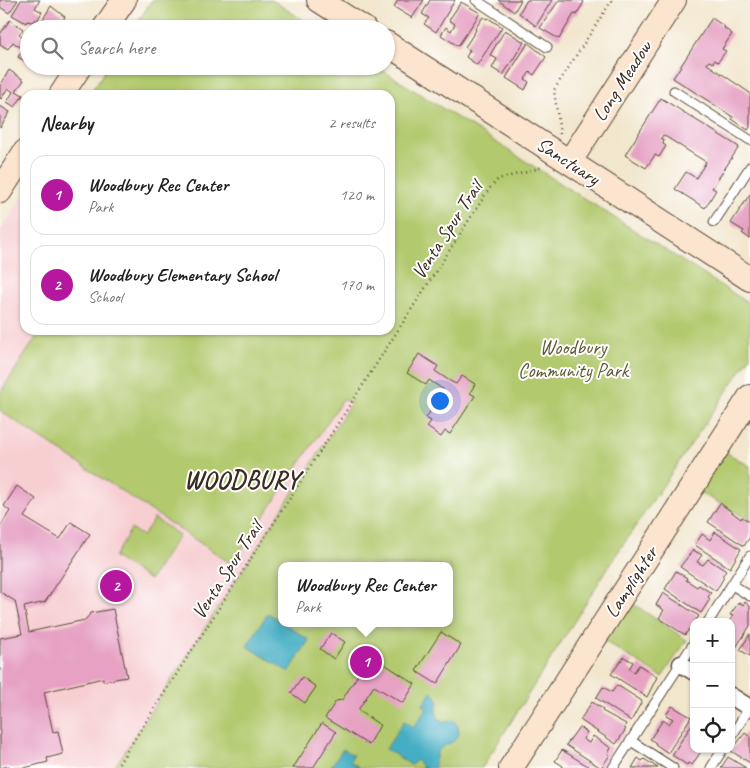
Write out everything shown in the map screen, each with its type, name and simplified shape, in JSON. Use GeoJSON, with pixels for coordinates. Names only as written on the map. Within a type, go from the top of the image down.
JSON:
{"type":"FeatureCollection","features":[{"type":"Feature","properties":{"kind":"street"},"geometry":{"type":"LineString","coordinates":[[110,20],[124,0]]}},
{"type":"Feature","properties":{"kind":"street"},"geometry":{"type":"LineString","coordinates":[[319,0],[350,20]]}},
{"type":"Feature","properties":{"kind":"street","name":"Long Meadow"},"geometry":{"type":"LineString","coordinates":[[570,161],[674,0]]}},
{"type":"Feature","properties":{"kind":"street","name":"Sanctuary"},"geometry":{"type":"LineString","coordinates":[[395,49],[750,279]]}},
{"type":"Feature","properties":{"kind":"street"},"geometry":{"type":"LineString","coordinates":[[65,90],[74,75]]}},
{"type":"Feature","properties":{"kind":"street"},"geometry":{"type":"LineString","coordinates":[[0,191],[20,160]]}},
{"type":"Feature","properties":{"kind":"street","name":"Lamplighter"},"geometry":{"type":"LineString","coordinates":[[511,768],[750,397]]}},
{"type":"Feature","properties":{"kind":"street"},"geometry":{"type":"LineString","coordinates":[[735,699],[750,708]]}},
{"type":"Feature","properties":{"kind":"lane"},"geometry":{"type":"LineString","coordinates":[[478,1],[547,47]]}},
{"type":"Feature","properties":{"kind":"lane"},"geometry":{"type":"LineString","coordinates":[[674,91],[750,140]]}},
{"type":"Feature","properties":{"kind":"lane"},"geometry":{"type":"LineString","coordinates":[[714,222],[750,167]]}},
{"type":"Feature","properties":{"kind":"lane"},"geometry":{"type":"LineString","coordinates":[[711,618],[750,556]]}},
{"type":"Feature","properties":{"kind":"lane"},"geometry":{"type":"LineString","coordinates":[[732,585],[750,596]]}},
{"type":"Feature","properties":{"kind":"lane"},"geometry":{"type":"LineString","coordinates":[[613,768],[631,741],[687,668]]}},
{"type":"Feature","properties":{"kind":"lane"},"geometry":{"type":"LineString","coordinates":[[735,731],[750,708]]}},
{"type":"Feature","properties":{"kind":"lane"},"geometry":{"type":"LineString","coordinates":[[631,741],[673,768]]}},
{"type":"Feature","properties":{"kind":"lane"},"geometry":{"type":"LineString","coordinates":[[712,768],[721,753]]}},
{"type":"Feature","properties":{"kind":"path"},"geometry":{"type":"LineString","coordinates":[[560,136],[554,90],[612,0]]}},
{"type":"Feature","properties":{"kind":"path","name":"Venta Spur Trail"},"geometry":{"type":"LineString","coordinates":[[395,335],[489,189],[498,179],[546,165]]}},
{"type":"Feature","properties":{"kind":"path","name":"Venta Spur Trail"},"geometry":{"type":"LineString","coordinates":[[116,768],[395,335]]}},
{"type":"Feature","properties":{"kind":"shaded area"},"geometry":{"type":"Polygon","coordinates":[[[20,201],[20,335],[244,335],[351,403],[114,768],[0,768],[0,231],[20,201]]]}},
{"type":"Feature","properties":{"kind":"green space"},"geometry":{"type":"Polygon","coordinates":[[[152,0],[272,0],[303,20],[139,20],[152,0]]]}},
{"type":"Feature","properties":{"kind":"green space","name":"Woodbury Community Park"},"geometry":{"type":"Polygon","coordinates":[[[102,75],[390,75],[750,304],[750,357],[616,555],[482,768],[114,768],[351,403],[343,399],[232,564],[0,411],[0,393],[38,335],[395,335],[395,90],[92,90],[102,75]]]}},
{"type":"Feature","properties":{"kind":"green space"},"geometry":{"type":"Polygon","coordinates":[[[722,450],[750,466],[750,520],[697,491],[722,450]]]}},
{"type":"Feature","properties":{"kind":"green space"},"geometry":{"type":"Polygon","coordinates":[[[154,518],[179,535],[150,580],[114,557],[131,529],[143,536],[154,518]]]}},
{"type":"Feature","properties":{"kind":"green space"},"geometry":{"type":"Polygon","coordinates":[[[626,599],[687,640],[662,677],[602,640],[626,599]]]}},
{"type":"Feature","properties":{"kind":"water"},"geometry":{"type":"Polygon","coordinates":[[[268,613],[278,620],[278,627],[289,627],[309,640],[289,672],[247,646],[268,613]]]}},
{"type":"Feature","properties":{"kind":"water"},"geometry":{"type":"Polygon","coordinates":[[[431,692],[438,701],[436,711],[438,718],[444,722],[454,720],[459,734],[452,742],[438,751],[434,768],[423,768],[417,760],[411,765],[386,749],[404,721],[414,727],[427,708],[423,705],[431,692]]]}},
{"type":"Feature","properties":{"kind":"water"},"geometry":{"type":"Polygon","coordinates":[[[343,749],[353,755],[350,761],[360,768],[330,768],[343,749]]]}},
{"type":"Feature","properties":{"kind":"building"},"geometry":{"type":"Polygon","coordinates":[[[0,0],[18,0],[9,13],[0,7],[0,0]]]}},
{"type":"Feature","properties":{"kind":"building"},"geometry":{"type":"Polygon","coordinates":[[[21,0],[40,0],[35,8],[42,12],[38,20],[21,20],[12,15],[21,0]]]}},
{"type":"Feature","properties":{"kind":"building"},"geometry":{"type":"Polygon","coordinates":[[[398,0],[424,0],[412,18],[394,7],[398,0]]]}},
{"type":"Feature","properties":{"kind":"building"},"geometry":{"type":"Polygon","coordinates":[[[430,0],[455,0],[436,32],[424,24],[429,18],[422,14],[430,0]]]}},
{"type":"Feature","properties":{"kind":"building"},"geometry":{"type":"Polygon","coordinates":[[[498,0],[521,0],[514,12],[498,0]]]}},
{"type":"Feature","properties":{"kind":"building"},"geometry":{"type":"Polygon","coordinates":[[[527,0],[552,0],[536,26],[519,13],[527,0]]]}},
{"type":"Feature","properties":{"kind":"building"},"geometry":{"type":"Polygon","coordinates":[[[559,0],[581,0],[584,2],[576,15],[574,14],[559,39],[540,28],[559,0]]]}},
{"type":"Feature","properties":{"kind":"building"},"geometry":{"type":"Polygon","coordinates":[[[461,2],[480,13],[458,46],[441,35],[446,27],[451,31],[455,24],[449,20],[461,2]]]}},
{"type":"Feature","properties":{"kind":"building"},"geometry":{"type":"Polygon","coordinates":[[[51,6],[65,17],[63,20],[42,20],[51,6]]]}},
{"type":"Feature","properties":{"kind":"building"},"geometry":{"type":"Polygon","coordinates":[[[483,17],[502,27],[477,65],[466,57],[470,50],[465,47],[483,17]]]}},
{"type":"Feature","properties":{"kind":"building"},"geometry":{"type":"Polygon","coordinates":[[[712,18],[732,34],[722,49],[726,51],[718,62],[714,60],[713,63],[709,61],[707,64],[750,93],[750,127],[748,130],[732,119],[733,117],[673,78],[712,18]]]}},
{"type":"Feature","properties":{"kind":"building"},"geometry":{"type":"Polygon","coordinates":[[[10,20],[20,27],[20,47],[13,42],[8,49],[0,44],[0,34],[10,20]]]}},
{"type":"Feature","properties":{"kind":"building"},"geometry":{"type":"Polygon","coordinates":[[[505,30],[524,42],[503,75],[492,68],[497,59],[490,55],[505,30]]]}},
{"type":"Feature","properties":{"kind":"building"},"geometry":{"type":"Polygon","coordinates":[[[528,43],[546,57],[534,75],[530,72],[525,79],[529,82],[525,90],[506,78],[528,43]]]}},
{"type":"Feature","properties":{"kind":"building"},"geometry":{"type":"Polygon","coordinates":[[[9,70],[24,80],[16,91],[20,93],[20,100],[15,107],[7,102],[13,92],[8,88],[1,99],[0,86],[9,70]]]}},
{"type":"Feature","properties":{"kind":"building"},"geometry":{"type":"Polygon","coordinates":[[[661,98],[739,147],[712,188],[716,190],[705,208],[675,189],[686,172],[696,178],[706,162],[663,135],[661,138],[666,146],[659,157],[655,155],[646,168],[625,155],[661,98]]]}},
{"type":"Feature","properties":{"kind":"building"},"geometry":{"type":"Polygon","coordinates":[[[0,106],[10,112],[0,128],[0,106]]]}},
{"type":"Feature","properties":{"kind":"building"},"geometry":{"type":"Polygon","coordinates":[[[750,194],[750,239],[742,233],[744,231],[731,223],[750,194]]]}},
{"type":"Feature","properties":{"kind":"building"},"geometry":{"type":"Polygon","coordinates":[[[419,354],[438,366],[435,371],[450,381],[456,384],[462,376],[475,384],[470,393],[475,396],[450,434],[445,431],[441,437],[427,427],[431,421],[426,418],[444,390],[429,380],[426,385],[407,373],[419,354]]]}},
{"type":"Feature","properties":{"kind":"building"},"geometry":{"type":"Polygon","coordinates":[[[17,486],[36,499],[24,517],[60,539],[71,522],[90,534],[45,602],[24,607],[29,632],[85,620],[91,613],[113,609],[127,677],[103,681],[103,678],[44,692],[53,732],[58,731],[63,754],[47,758],[48,762],[24,768],[10,768],[9,766],[0,768],[0,638],[22,634],[15,601],[0,592],[0,527],[10,511],[4,506],[17,486]]]}},
{"type":"Feature","properties":{"kind":"building"},"geometry":{"type":"Polygon","coordinates":[[[720,503],[741,519],[742,517],[750,522],[750,537],[744,546],[708,522],[720,503]]]}},
{"type":"Feature","properties":{"kind":"building"},"geometry":{"type":"Polygon","coordinates":[[[715,532],[741,549],[730,568],[695,545],[702,534],[710,540],[715,532]]]}},
{"type":"Feature","properties":{"kind":"building"},"geometry":{"type":"Polygon","coordinates":[[[693,550],[702,555],[697,562],[703,565],[708,559],[726,571],[716,591],[680,567],[693,550]]]}},
{"type":"Feature","properties":{"kind":"building"},"geometry":{"type":"Polygon","coordinates":[[[676,571],[697,587],[699,585],[711,593],[708,597],[710,599],[701,613],[665,589],[676,571]]]}},
{"type":"Feature","properties":{"kind":"building"},"geometry":{"type":"Polygon","coordinates":[[[663,593],[699,616],[698,618],[690,618],[690,628],[685,635],[659,618],[664,610],[656,605],[663,593]]]}},
{"type":"Feature","properties":{"kind":"building"},"geometry":{"type":"Polygon","coordinates":[[[739,602],[743,605],[745,602],[750,606],[750,626],[735,649],[735,618],[732,618],[733,616],[730,615],[739,602]]]}},
{"type":"Feature","properties":{"kind":"building"},"geometry":{"type":"Polygon","coordinates":[[[441,632],[461,645],[437,684],[416,671],[441,632]]]}},
{"type":"Feature","properties":{"kind":"building"},"geometry":{"type":"Polygon","coordinates":[[[331,633],[345,642],[334,659],[320,649],[331,633]]]}},
{"type":"Feature","properties":{"kind":"building"},"geometry":{"type":"Polygon","coordinates":[[[750,634],[750,656],[740,650],[750,634]]]}},
{"type":"Feature","properties":{"kind":"building"},"geometry":{"type":"Polygon","coordinates":[[[624,657],[633,662],[629,669],[634,672],[639,665],[657,677],[647,697],[611,674],[624,657]]]}},
{"type":"Feature","properties":{"kind":"building"},"geometry":{"type":"Polygon","coordinates":[[[377,659],[415,684],[403,703],[374,686],[358,710],[380,725],[369,745],[325,718],[336,701],[342,700],[363,667],[369,671],[377,659]]]}},
{"type":"Feature","properties":{"kind":"building"},"geometry":{"type":"Polygon","coordinates":[[[302,677],[316,687],[305,703],[291,693],[302,677]]]}},
{"type":"Feature","properties":{"kind":"building"},"geometry":{"type":"Polygon","coordinates":[[[617,685],[642,701],[631,721],[596,698],[603,687],[612,692],[617,685]]]}},
{"type":"Feature","properties":{"kind":"building"},"geometry":{"type":"Polygon","coordinates":[[[592,702],[603,709],[602,711],[626,724],[624,728],[626,729],[616,744],[580,720],[592,702]]]}},
{"type":"Feature","properties":{"kind":"building"},"geometry":{"type":"Polygon","coordinates":[[[672,706],[690,716],[668,753],[650,739],[663,720],[669,724],[673,719],[666,715],[672,706]]]}},
{"type":"Feature","properties":{"kind":"building"},"geometry":{"type":"Polygon","coordinates":[[[322,723],[336,732],[313,768],[293,768],[322,723]]]}},
{"type":"Feature","properties":{"kind":"building"},"geometry":{"type":"Polygon","coordinates":[[[579,727],[587,732],[583,739],[589,743],[593,736],[611,748],[608,754],[610,755],[601,768],[566,745],[579,727]]]}},
{"type":"Feature","properties":{"kind":"building"},"geometry":{"type":"Polygon","coordinates":[[[690,727],[690,753],[700,753],[692,765],[688,763],[687,765],[672,755],[690,727]]]}},
{"type":"Feature","properties":{"kind":"building"},"geometry":{"type":"Polygon","coordinates":[[[745,733],[750,737],[750,763],[734,753],[735,746],[745,733]]]}},
{"type":"Feature","properties":{"kind":"building"},"geometry":{"type":"Polygon","coordinates":[[[562,750],[591,768],[562,768],[563,766],[555,761],[562,750]]]}},
{"type":"Feature","properties":{"kind":"building"},"geometry":{"type":"Polygon","coordinates":[[[728,757],[746,768],[721,768],[728,757]]]}},
{"type":"Feature","properties":{"kind":"building"},"geometry":{"type":"Polygon","coordinates":[[[638,758],[642,761],[644,759],[658,768],[632,768],[638,758]]]}},
{"type":"Feature","properties":{"kind":"place","name":"Woodbury Elementary School"},"geometry":{"type":"Point","coordinates":[116,586]}},
{"type":"Feature","properties":{"kind":"place","name":"Woodbury Rec Center"},"geometry":{"type":"Point","coordinates":[366,662]}},
{"type":"Feature","properties":{"kind":"district","name":"WOODBURY"},"geometry":{"type":"Point","coordinates":[242,480]}}]}
